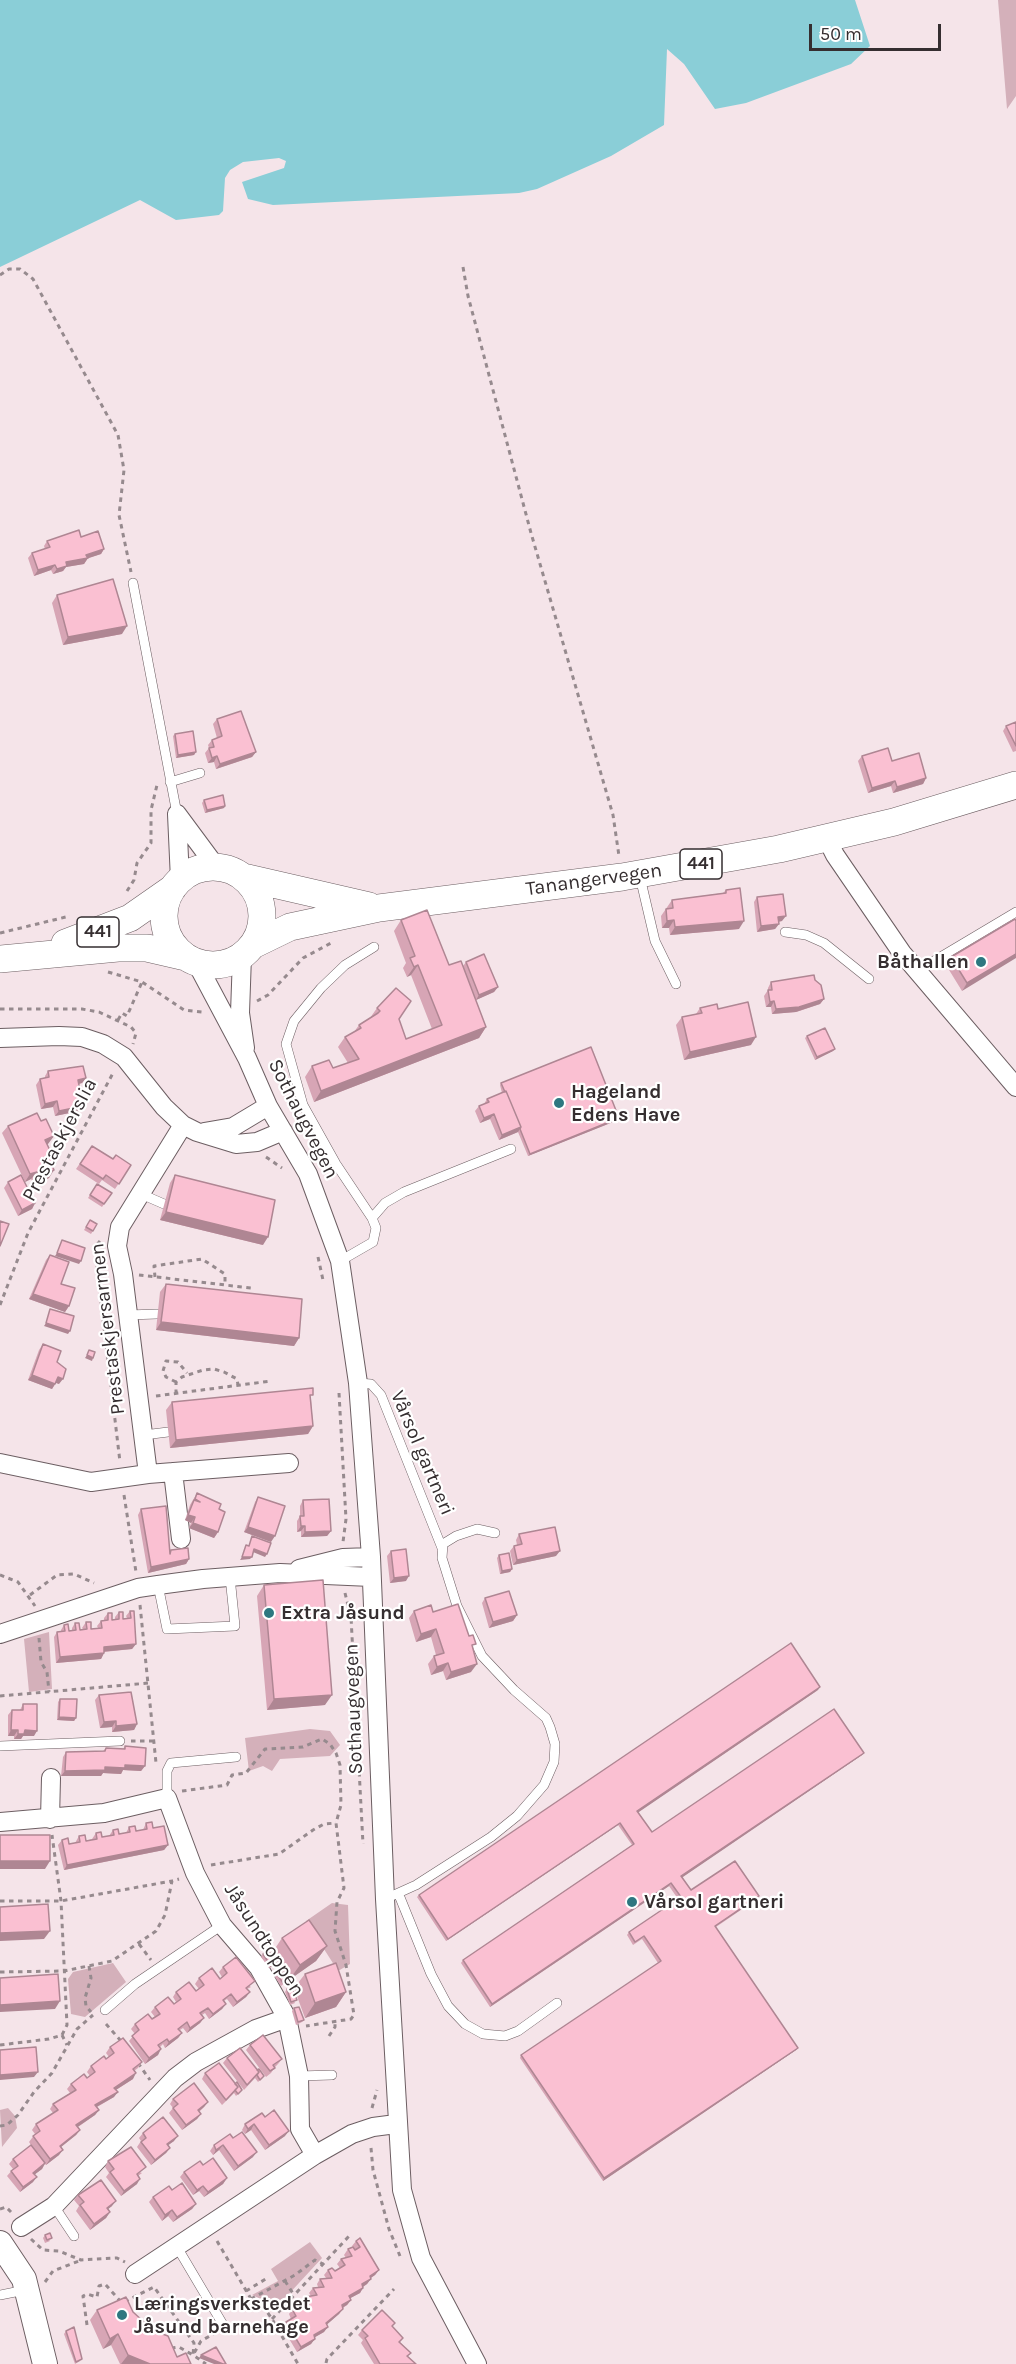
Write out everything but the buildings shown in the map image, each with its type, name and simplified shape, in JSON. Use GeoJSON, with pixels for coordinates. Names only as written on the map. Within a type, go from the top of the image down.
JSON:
{"type":"FeatureCollection","features":[{"type":"Feature","properties":{"kind":"main road","name":"Tanangervegen"},"geometry":{"type":"LineString","coordinates":[[248,950],[290,927],[379,908],[631,876],[745,856],[916,816],[1016,785]]}},
{"type":"Feature","properties":{"kind":"main road","name":"441"},"geometry":{"type":"LineString","coordinates":[[8,958],[101,931],[150,906],[176,884],[200,869],[230,870],[243,877]]}},
{"type":"Feature","properties":{"kind":"main road","name":"Tanangervegen"},"geometry":{"type":"LineString","coordinates":[[243,877],[379,908]]}},
{"type":"Feature","properties":{"kind":"main road"},"geometry":{"type":"LineString","coordinates":[[243,877],[253,888],[261,909],[260,932],[248,950]]}},
{"type":"Feature","properties":{"kind":"main road"},"geometry":{"type":"LineString","coordinates":[[176,884],[166,902],[164,918],[167,933],[175,947],[191,960]]}},
{"type":"Feature","properties":{"kind":"main road","name":"441"},"geometry":{"type":"LineString","coordinates":[[8,958],[147,948],[214,965],[229,963],[248,950]]}},
{"type":"Feature","properties":{"kind":"main road"},"geometry":{"type":"LineString","coordinates":[[0,2243],[33,2288],[45,2364]]}},
{"type":"Feature","properties":{"kind":"street"},"geometry":{"type":"LineString","coordinates":[[177,814],[217,868]]}},
{"type":"Feature","properties":{"kind":"street"},"geometry":{"type":"LineString","coordinates":[[176,884],[177,814]]}},
{"type":"Feature","properties":{"kind":"street"},"geometry":{"type":"LineString","coordinates":[[826,837],[835,855],[917,971],[1016,1087]]}},
{"type":"Feature","properties":{"kind":"street","name":"Sothaugvegen"},"geometry":{"type":"LineString","coordinates":[[247,1058],[240,1013],[248,950]]}},
{"type":"Feature","properties":{"kind":"street","name":"Sothaugvegen"},"geometry":{"type":"LineString","coordinates":[[191,960],[247,1058],[268,1106],[309,1174],[340,1261],[358,1383],[371,1557],[392,1897],[396,2124],[402,2190],[421,2258],[477,2364]]}},
{"type":"Feature","properties":{"kind":"street"},"geometry":{"type":"LineString","coordinates":[[0,1038],[82,1037],[128,1052],[165,1107],[191,1129],[236,1144],[257,1142],[283,1131]]}},
{"type":"Feature","properties":{"kind":"street"},"geometry":{"type":"LineString","coordinates":[[191,1129],[233,1127],[268,1106]]}},
{"type":"Feature","properties":{"kind":"street","name":"Prestaskjersarmen"},"geometry":{"type":"LineString","coordinates":[[148,1474],[123,1274],[117,1246],[120,1227],[141,1194],[191,1129]]}},
{"type":"Feature","properties":{"kind":"street"},"geometry":{"type":"LineString","coordinates":[[0,1462],[92,1482],[148,1474],[289,1463]]}},
{"type":"Feature","properties":{"kind":"street"},"geometry":{"type":"LineString","coordinates":[[173,1472],[181,1539]]}},
{"type":"Feature","properties":{"kind":"street"},"geometry":{"type":"LineString","coordinates":[[280,1573],[343,1558],[371,1557]]}},
{"type":"Feature","properties":{"kind":"street"},"geometry":{"type":"LineString","coordinates":[[0,1634],[138,1588],[280,1573],[371,1576]]}},
{"type":"Feature","properties":{"kind":"street"},"geometry":{"type":"LineString","coordinates":[[50,1822],[51,1778]]}},
{"type":"Feature","properties":{"kind":"street"},"geometry":{"type":"LineString","coordinates":[[0,1822],[50,1822],[104,1813],[163,1799]]}},
{"type":"Feature","properties":{"kind":"street","name":"Jåsundtoppen"},"geometry":{"type":"LineString","coordinates":[[163,1799],[195,1873],[222,1924],[259,1968],[288,2024],[299,2076],[300,2129],[315,2156]]}},
{"type":"Feature","properties":{"kind":"street","name":"Jåsundtoppen"},"geometry":{"type":"LineString","coordinates":[[21,2227],[54,2206],[176,2078],[196,2062],[256,2029],[288,2024]]}},
{"type":"Feature","properties":{"kind":"street"},"geometry":{"type":"LineString","coordinates":[[135,2274],[352,2134],[373,2127],[396,2124]]}},
{"type":"Feature","properties":{"kind":"lane"},"geometry":{"type":"LineString","coordinates":[[133,583],[177,814]]}},
{"type":"Feature","properties":{"kind":"lane"},"geometry":{"type":"LineString","coordinates":[[170,782],[200,773]]}},
{"type":"Feature","properties":{"kind":"lane"},"geometry":{"type":"LineString","coordinates":[[631,876],[655,940],[676,984]]}},
{"type":"Feature","properties":{"kind":"lane"},"geometry":{"type":"LineString","coordinates":[[917,971],[1016,912]]}},
{"type":"Feature","properties":{"kind":"lane"},"geometry":{"type":"LineString","coordinates":[[785,932],[806,935],[824,943],[869,979]]}},
{"type":"Feature","properties":{"kind":"lane"},"geometry":{"type":"LineString","coordinates":[[340,1261],[373,1242],[376,1228],[303,1105],[286,1044],[294,1021],[321,988],[345,965],[374,947]]}},
{"type":"Feature","properties":{"kind":"lane"},"geometry":{"type":"LineString","coordinates":[[372,1218],[385,1203],[404,1192],[512,1149]]}},
{"type":"Feature","properties":{"kind":"lane"},"geometry":{"type":"LineString","coordinates":[[141,1194],[164,1204]]}},
{"type":"Feature","properties":{"kind":"lane"},"geometry":{"type":"LineString","coordinates":[[128,1315],[158,1314]]}},
{"type":"Feature","properties":{"kind":"lane","name":"Vårsol gartneri"},"geometry":{"type":"LineString","coordinates":[[358,1383],[371,1384],[381,1395],[442,1548],[442,1558],[457,1606],[482,1656],[513,1690],[546,1718],[554,1734],[556,1753],[544,1785],[517,1816],[491,1836],[392,1897]]}},
{"type":"Feature","properties":{"kind":"lane"},"geometry":{"type":"LineString","coordinates":[[144,1435],[168,1432]]}},
{"type":"Feature","properties":{"kind":"lane"},"geometry":{"type":"LineString","coordinates":[[442,1548],[446,1541],[477,1529],[495,1533]]}},
{"type":"Feature","properties":{"kind":"lane"},"geometry":{"type":"LineString","coordinates":[[158,1585],[167,1629],[235,1626],[230,1577]]}},
{"type":"Feature","properties":{"kind":"lane"},"geometry":{"type":"LineString","coordinates":[[0,1746],[120,1742]]}},
{"type":"Feature","properties":{"kind":"lane"},"geometry":{"type":"LineString","coordinates":[[163,1799],[171,1763],[236,1757]]}},
{"type":"Feature","properties":{"kind":"lane"},"geometry":{"type":"LineString","coordinates":[[392,1897],[448,2006],[465,2024],[483,2034],[505,2036],[518,2031],[557,2003]]}},
{"type":"Feature","properties":{"kind":"lane"},"geometry":{"type":"LineString","coordinates":[[105,2010],[158,1968],[222,1924]]}},
{"type":"Feature","properties":{"kind":"lane"},"geometry":{"type":"LineString","coordinates":[[299,2076],[332,2075]]}},
{"type":"Feature","properties":{"kind":"lane"},"geometry":{"type":"LineString","coordinates":[[54,2206],[74,2236]]}},
{"type":"Feature","properties":{"kind":"lane"},"geometry":{"type":"LineString","coordinates":[[177,2247],[225,2328]]}},
{"type":"Feature","properties":{"kind":"lane"},"geometry":{"type":"LineString","coordinates":[[0,2295],[33,2288]]}},
{"type":"Feature","properties":{"kind":"path"},"geometry":{"type":"LineString","coordinates":[[463,267],[468,296],[531,533],[631,876]]}},
{"type":"Feature","properties":{"kind":"path"},"geometry":{"type":"LineString","coordinates":[[0,275],[9,269],[20,269],[33,279],[118,435],[124,470],[119,498],[119,515],[133,583]]}},
{"type":"Feature","properties":{"kind":"path"},"geometry":{"type":"LineString","coordinates":[[123,896],[134,880],[137,863],[151,843],[152,810],[156,789],[167,765]]}},
{"type":"Feature","properties":{"kind":"path"},"geometry":{"type":"LineString","coordinates":[[0,933],[75,915]]}},
{"type":"Feature","properties":{"kind":"path"},"geometry":{"type":"LineString","coordinates":[[100,970],[142,982],[184,1010],[204,1012]]}},
{"type":"Feature","properties":{"kind":"path"},"geometry":{"type":"LineString","coordinates":[[118,1020],[122,1013],[127,1016],[142,982]]}},
{"type":"Feature","properties":{"kind":"path"},"geometry":{"type":"LineString","coordinates":[[0,1010],[82,1009],[118,1020],[136,1033],[136,1040],[128,1052]]}},
{"type":"Feature","properties":{"kind":"path","name":"Prestaskjerslia"},"geometry":{"type":"LineString","coordinates":[[0,1305],[28,1233],[128,1052]]}},
{"type":"Feature","properties":{"kind":"path"},"geometry":{"type":"LineString","coordinates":[[264,1156],[279,1164],[289,1175]]}},
{"type":"Feature","properties":{"kind":"path"},"geometry":{"type":"LineString","coordinates":[[102,1239],[95,1247],[97,1269],[122,1478],[138,1588],[153,1741],[163,1799],[177,1791],[227,1785],[232,1776],[246,1773],[265,1749],[303,1747],[322,1739],[330,1744],[340,1765],[341,1805],[336,1823],[344,1888],[337,1902],[335,1931],[346,1965],[354,2015],[335,2021],[288,2024]]}},
{"type":"Feature","properties":{"kind":"path"},"geometry":{"type":"LineString","coordinates":[[316,1248],[323,1281]]}},
{"type":"Feature","properties":{"kind":"path"},"geometry":{"type":"LineString","coordinates":[[155,1277],[154,1266],[202,1259],[225,1274],[225,1285]]}},
{"type":"Feature","properties":{"kind":"path"},"geometry":{"type":"LineString","coordinates":[[97,1269],[251,1288]]}},
{"type":"Feature","properties":{"kind":"path"},"geometry":{"type":"LineString","coordinates":[[177,1382],[166,1377],[163,1371],[166,1361],[178,1362],[187,1373]]}},
{"type":"Feature","properties":{"kind":"path"},"geometry":{"type":"LineString","coordinates":[[176,1394],[177,1382],[187,1373],[214,1369],[237,1379],[238,1386]]}},
{"type":"Feature","properties":{"kind":"path"},"geometry":{"type":"LineString","coordinates":[[113,1401],[271,1381]]}},
{"type":"Feature","properties":{"kind":"path"},"geometry":{"type":"LineString","coordinates":[[339,1384],[346,1519],[342,1547]]}},
{"type":"Feature","properties":{"kind":"path"},"geometry":{"type":"LineString","coordinates":[[30,1595],[57,1575],[74,1574],[94,1584]]}},
{"type":"Feature","properties":{"kind":"path"},"geometry":{"type":"LineString","coordinates":[[0,1575],[18,1582],[30,1595],[38,1612]]}},
{"type":"Feature","properties":{"kind":"path"},"geometry":{"type":"LineString","coordinates":[[343,1586],[351,1617],[364,1854]]}},
{"type":"Feature","properties":{"kind":"path"},"geometry":{"type":"LineString","coordinates":[[38,1632],[41,1662],[47,1672],[49,1692]]}},
{"type":"Feature","properties":{"kind":"path"},"geometry":{"type":"LineString","coordinates":[[0,1696],[149,1683]]}},
{"type":"Feature","properties":{"kind":"path"},"geometry":{"type":"LineString","coordinates":[[120,1742],[153,1741]]}},
{"type":"Feature","properties":{"kind":"path"},"geometry":{"type":"LineString","coordinates":[[0,2045],[49,2039],[62,2035],[67,2025],[61,1901],[50,1822]]}},
{"type":"Feature","properties":{"kind":"path"},"geometry":{"type":"LineString","coordinates":[[208,1867],[243,1858],[279,1854],[324,1824],[336,1823]]}},
{"type":"Feature","properties":{"kind":"path"},"geometry":{"type":"LineString","coordinates":[[0,1901],[61,1901],[184,1877]]}},
{"type":"Feature","properties":{"kind":"path"},"geometry":{"type":"LineString","coordinates":[[0,1972],[64,1971],[112,1961],[139,1944],[161,1923],[172,1881]]}},
{"type":"Feature","properties":{"kind":"path"},"geometry":{"type":"LineString","coordinates":[[139,1944],[158,1968]]}},
{"type":"Feature","properties":{"kind":"path"},"geometry":{"type":"LineString","coordinates":[[89,1966],[91,1978],[85,1998],[86,2006],[125,2046]]}},
{"type":"Feature","properties":{"kind":"path"},"geometry":{"type":"LineString","coordinates":[[0,2126],[7,2125],[18,2115],[34,2092],[52,2073],[77,2029],[93,2015]]}},
{"type":"Feature","properties":{"kind":"path"},"geometry":{"type":"LineString","coordinates":[[329,2036],[335,2027],[335,2021]]}},
{"type":"Feature","properties":{"kind":"path"},"geometry":{"type":"LineString","coordinates":[[62,2035],[67,2045]]}},
{"type":"Feature","properties":{"kind":"path"},"geometry":{"type":"LineString","coordinates":[[132,2055],[156,2088]]}},
{"type":"Feature","properties":{"kind":"path"},"geometry":{"type":"LineString","coordinates":[[372,2108],[377,2092],[376,2080]]}},
{"type":"Feature","properties":{"kind":"path"},"geometry":{"type":"LineString","coordinates":[[0,2209],[6,2207],[10,2211]]}},
{"type":"Feature","properties":{"kind":"path"},"geometry":{"type":"LineString","coordinates":[[21,2227],[44,2250],[59,2251],[81,2260]]}},
{"type":"Feature","properties":{"kind":"path"},"geometry":{"type":"LineString","coordinates":[[208,2227],[251,2300],[261,2303],[298,2364]]}},
{"type":"Feature","properties":{"kind":"path"},"geometry":{"type":"LineString","coordinates":[[272,2319],[351,2234]]}},
{"type":"Feature","properties":{"kind":"path"},"geometry":{"type":"LineString","coordinates":[[33,2288],[53,2271],[81,2260],[117,2258],[124,2260],[135,2274]]}},
{"type":"Feature","properties":{"kind":"path"},"geometry":{"type":"LineString","coordinates":[[251,2300],[285,2281],[315,2260],[323,2264]]}},
{"type":"Feature","properties":{"kind":"path"},"geometry":{"type":"LineString","coordinates":[[246,2291],[268,2277]]}},
{"type":"Feature","properties":{"kind":"path"},"geometry":{"type":"LineString","coordinates":[[285,2281],[294,2295]]}},
{"type":"Feature","properties":{"kind":"path"},"geometry":{"type":"LineString","coordinates":[[87,2325],[83,2296],[87,2294],[97,2297],[99,2286],[105,2284],[122,2303],[154,2287],[194,2343],[193,2355]]}},
{"type":"Feature","properties":{"kind":"path"},"geometry":{"type":"LineString","coordinates":[[327,2363],[327,2359],[394,2289]]}},
{"type":"Feature","properties":{"kind":"path"},"geometry":{"type":"LineString","coordinates":[[193,2355],[201,2342],[225,2328]]}},
{"type":"Feature","properties":{"kind":"path"},"geometry":{"type":"LineString","coordinates":[[169,2348],[179,2347],[206,2364]]}},
{"type":"Feature","properties":{"kind":"shaded area"},"geometry":{"type":"Polygon","coordinates":[[[998,0],[1016,0],[1016,96],[1007,109],[998,0]]]}},
{"type":"Feature","properties":{"kind":"shaded area"},"geometry":{"type":"Polygon","coordinates":[[[49,1632],[52,1689],[29,1692],[24,1639],[49,1632]]]}},
{"type":"Feature","properties":{"kind":"shaded area"},"geometry":{"type":"Polygon","coordinates":[[[310,1729],[330,1731],[340,1745],[330,1756],[280,1759],[272,1771],[263,1766],[249,1771],[245,1738],[310,1729]]]}},
{"type":"Feature","properties":{"kind":"shaded area"},"geometry":{"type":"Polygon","coordinates":[[[332,1903],[348,1905],[350,1964],[338,1971],[306,1921],[332,1903]]]}},
{"type":"Feature","properties":{"kind":"shaded area"},"geometry":{"type":"Polygon","coordinates":[[[113,1963],[126,1982],[85,2017],[71,2014],[68,1979],[73,1972],[113,1963]]]}},
{"type":"Feature","properties":{"kind":"shaded area"},"geometry":{"type":"Polygon","coordinates":[[[8,2108],[15,2116],[17,2128],[2,2147],[0,2110],[8,2108]]]}},
{"type":"Feature","properties":{"kind":"shaded area"},"geometry":{"type":"Polygon","coordinates":[[[310,2242],[322,2258],[275,2309],[271,2309],[263,2300],[252,2295],[278,2281],[271,2269],[310,2242]]]}},
{"type":"Feature","properties":{"kind":"water"},"geometry":{"type":"Polygon","coordinates":[[[0,0],[855,0],[870,46],[851,64],[746,103],[715,109],[684,64],[667,49],[664,125],[611,156],[537,189],[519,193],[273,205],[248,199],[242,182],[284,168],[286,161],[279,158],[243,162],[230,170],[225,178],[223,211],[219,215],[176,220],[140,200],[0,267],[0,0]]]}},
{"type":"Feature","properties":{"kind":"place","name":"Båthallen"},"geometry":{"type":"Point","coordinates":[981,962]}},
{"type":"Feature","properties":{"kind":"place","name":"Hageland Edens Have"},"geometry":{"type":"Point","coordinates":[559,1103]}},
{"type":"Feature","properties":{"kind":"place","name":"Extra Jåsund"},"geometry":{"type":"Point","coordinates":[269,1613]}},
{"type":"Feature","properties":{"kind":"place","name":"Vårsol gartneri"},"geometry":{"type":"Point","coordinates":[632,1902]}},
{"type":"Feature","properties":{"kind":"place","name":"Læringsverkstedet Jåsund barnehage"},"geometry":{"type":"Point","coordinates":[122,2315]}}]}
